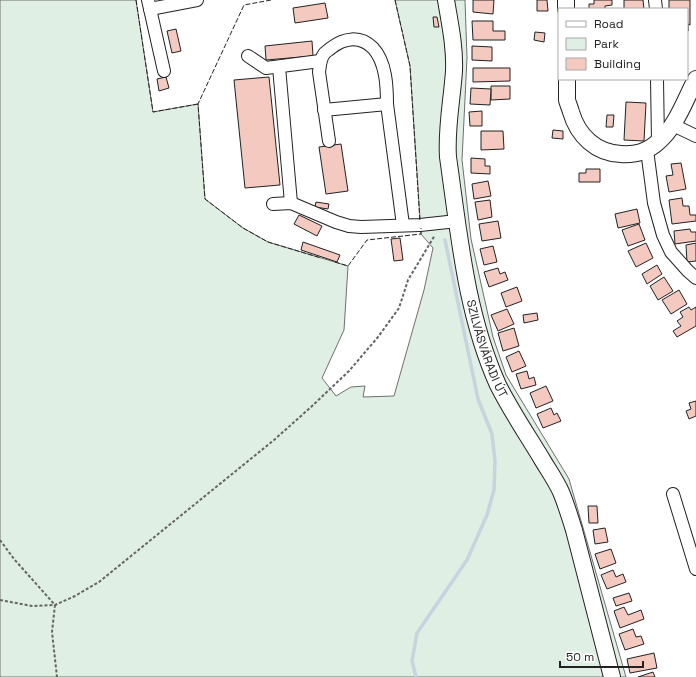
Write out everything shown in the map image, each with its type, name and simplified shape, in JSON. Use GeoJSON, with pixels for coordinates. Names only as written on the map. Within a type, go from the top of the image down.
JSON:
{"type":"FeatureCollection","features":[{"type":"Feature","properties":{"kind":"main road","name":"SZILVÁSVÁRADI ÚT"},"geometry":{"type":"LineString","coordinates":[[446,0],[454,51],[454,70],[447,140],[450,222],[463,261],[476,321],[486,354],[498,385],[554,478],[563,498],[574,530],[612,677]]}},
{"type":"Feature","properties":{"kind":"main road"},"geometry":{"type":"LineString","coordinates":[[567,80],[567,102],[576,126],[583,136],[594,146],[604,151],[614,154],[633,155],[652,146],[673,125],[696,80]]}},
{"type":"Feature","properties":{"kind":"street"},"geometry":{"type":"LineString","coordinates":[[164,70],[149,4],[197,0]]}},
{"type":"Feature","properties":{"kind":"street"},"geometry":{"type":"LineString","coordinates":[[438,0],[452,34]]}},
{"type":"Feature","properties":{"kind":"street"},"geometry":{"type":"LineString","coordinates":[[329,141],[319,72],[320,61],[323,54],[342,41],[358,39],[365,42],[372,48],[378,55],[382,64],[387,91],[386,104],[403,225]]}},
{"type":"Feature","properties":{"kind":"street"},"geometry":{"type":"LineString","coordinates":[[248,56],[266,68],[320,61]]}},
{"type":"Feature","properties":{"kind":"street"},"geometry":{"type":"LineString","coordinates":[[279,66],[291,202]]}},
{"type":"Feature","properties":{"kind":"street"},"geometry":{"type":"LineString","coordinates":[[657,80],[652,146],[654,203],[662,235],[671,252],[696,278]]}},
{"type":"Feature","properties":{"kind":"street"},"geometry":{"type":"LineString","coordinates":[[324,110],[386,104]]}},
{"type":"Feature","properties":{"kind":"street"},"geometry":{"type":"LineString","coordinates":[[673,125],[696,136]]}},
{"type":"Feature","properties":{"kind":"street"},"geometry":{"type":"LineString","coordinates":[[273,204],[291,202],[336,222],[349,226],[420,225],[450,222]]}},
{"type":"Feature","properties":{"kind":"street"},"geometry":{"type":"LineString","coordinates":[[673,494],[696,569]]}},
{"type":"Feature","properties":{"kind":"path"},"geometry":{"type":"LineString","coordinates":[[0,600],[32,606],[55,605],[99,582],[274,440],[349,371],[378,337],[399,308],[408,280],[450,222]]}},
{"type":"Feature","properties":{"kind":"path"},"geometry":{"type":"LineString","coordinates":[[0,540],[14,559],[55,605],[52,632],[57,677]]}},
{"type":"Feature","properties":{"kind":"green space"},"geometry":{"type":"Polygon","coordinates":[[[0,0],[136,0],[153,112],[198,104],[205,199],[243,228],[268,242],[348,266],[344,330],[322,378],[336,396],[351,387],[365,386],[363,397],[394,396],[424,290],[433,248],[421,234],[410,66],[395,0],[465,0],[467,58],[462,160],[471,239],[493,337],[506,375],[569,479],[626,677],[0,677],[0,0]]]}},
{"type":"Feature","properties":{"kind":"building"},"geometry":{"type":"Polygon","coordinates":[[[473,0],[494,0],[493,14],[473,12],[473,0]]]}},
{"type":"Feature","properties":{"kind":"building"},"geometry":{"type":"Polygon","coordinates":[[[537,0],[547,0],[548,11],[537,11],[537,0]]]}},
{"type":"Feature","properties":{"kind":"building"},"geometry":{"type":"Polygon","coordinates":[[[594,0],[612,0],[612,5],[605,6],[605,8],[589,8],[589,4],[594,4],[594,0]]]}},
{"type":"Feature","properties":{"kind":"building"},"geometry":{"type":"Polygon","coordinates":[[[624,0],[643,0],[644,8],[624,8],[624,0]]]}},
{"type":"Feature","properties":{"kind":"building"},"geometry":{"type":"Polygon","coordinates":[[[669,0],[690,0],[690,25],[688,24],[688,8],[669,8],[669,0]]]}},
{"type":"Feature","properties":{"kind":"building"},"geometry":{"type":"Polygon","coordinates":[[[325,3],[328,18],[295,23],[293,8],[325,3]]]}},
{"type":"Feature","properties":{"kind":"building"},"geometry":{"type":"Polygon","coordinates":[[[433,17],[437,17],[439,27],[434,27],[433,17]]]}},
{"type":"Feature","properties":{"kind":"building"},"geometry":{"type":"Polygon","coordinates":[[[472,21],[493,21],[493,31],[505,31],[505,40],[473,40],[472,21]]]}},
{"type":"Feature","properties":{"kind":"building"},"geometry":{"type":"Polygon","coordinates":[[[176,29],[181,51],[172,53],[167,31],[176,29]]]}},
{"type":"Feature","properties":{"kind":"building"},"geometry":{"type":"Polygon","coordinates":[[[535,32],[545,33],[544,42],[534,40],[535,32]]]}},
{"type":"Feature","properties":{"kind":"building"},"geometry":{"type":"Polygon","coordinates":[[[312,41],[313,56],[266,60],[265,46],[312,41]]]}},
{"type":"Feature","properties":{"kind":"building"},"geometry":{"type":"Polygon","coordinates":[[[472,46],[492,47],[492,61],[472,60],[472,46]]]}},
{"type":"Feature","properties":{"kind":"building"},"geometry":{"type":"Polygon","coordinates":[[[473,68],[510,68],[510,81],[473,82],[473,68]]]}},
{"type":"Feature","properties":{"kind":"building"},"geometry":{"type":"Polygon","coordinates":[[[166,77],[169,88],[159,91],[157,79],[166,77]]]}},
{"type":"Feature","properties":{"kind":"building"},"geometry":{"type":"Polygon","coordinates":[[[269,77],[280,185],[245,188],[234,80],[269,77]]]}},
{"type":"Feature","properties":{"kind":"building"},"geometry":{"type":"Polygon","coordinates":[[[491,86],[510,86],[510,99],[491,100],[491,86]]]}},
{"type":"Feature","properties":{"kind":"building"},"geometry":{"type":"Polygon","coordinates":[[[471,88],[491,89],[490,105],[470,104],[471,88]]]}},
{"type":"Feature","properties":{"kind":"building"},"geometry":{"type":"Polygon","coordinates":[[[626,102],[646,103],[644,141],[624,140],[626,102]]]}},
{"type":"Feature","properties":{"kind":"building"},"geometry":{"type":"Polygon","coordinates":[[[482,111],[482,126],[470,126],[469,112],[482,111]]]}},
{"type":"Feature","properties":{"kind":"building"},"geometry":{"type":"Polygon","coordinates":[[[607,115],[614,115],[613,127],[606,127],[607,115]]]}},
{"type":"Feature","properties":{"kind":"building"},"geometry":{"type":"Polygon","coordinates":[[[553,130],[563,131],[563,139],[552,138],[553,130]]]}},
{"type":"Feature","properties":{"kind":"building"},"geometry":{"type":"Polygon","coordinates":[[[481,131],[503,131],[504,149],[481,150],[481,131]]]}},
{"type":"Feature","properties":{"kind":"building"},"geometry":{"type":"Polygon","coordinates":[[[341,144],[348,191],[326,194],[319,147],[341,144]]]}},
{"type":"Feature","properties":{"kind":"building"},"geometry":{"type":"Polygon","coordinates":[[[471,158],[485,159],[485,166],[490,166],[490,174],[471,173],[471,158]]]}},
{"type":"Feature","properties":{"kind":"building"},"geometry":{"type":"Polygon","coordinates":[[[681,163],[686,189],[669,192],[666,176],[673,175],[671,164],[681,163]]]}},
{"type":"Feature","properties":{"kind":"building"},"geometry":{"type":"Polygon","coordinates":[[[586,169],[600,169],[600,182],[579,182],[579,173],[586,173],[586,169]]]}},
{"type":"Feature","properties":{"kind":"building"},"geometry":{"type":"Polygon","coordinates":[[[488,181],[491,196],[474,199],[472,184],[488,181]]]}},
{"type":"Feature","properties":{"kind":"building"},"geometry":{"type":"Polygon","coordinates":[[[682,198],[683,206],[689,206],[690,215],[696,215],[696,221],[672,224],[669,200],[682,198]]]}},
{"type":"Feature","properties":{"kind":"building"},"geometry":{"type":"Polygon","coordinates":[[[490,200],[492,217],[478,220],[475,202],[490,200]]]}},
{"type":"Feature","properties":{"kind":"building"},"geometry":{"type":"Polygon","coordinates":[[[316,202],[329,204],[328,209],[315,207],[316,202]]]}},
{"type":"Feature","properties":{"kind":"building"},"geometry":{"type":"Polygon","coordinates":[[[637,209],[640,223],[618,228],[615,214],[637,209]]]}},
{"type":"Feature","properties":{"kind":"building"},"geometry":{"type":"Polygon","coordinates":[[[299,215],[322,226],[317,236],[294,224],[299,215]]]}},
{"type":"Feature","properties":{"kind":"building"},"geometry":{"type":"Polygon","coordinates":[[[498,221],[501,238],[482,241],[479,224],[498,221]]]}},
{"type":"Feature","properties":{"kind":"building"},"geometry":{"type":"Polygon","coordinates":[[[639,224],[645,240],[628,246],[622,230],[639,224]]]}},
{"type":"Feature","properties":{"kind":"building"},"geometry":{"type":"Polygon","coordinates":[[[690,229],[691,232],[696,232],[696,241],[675,244],[674,231],[690,229]]]}},
{"type":"Feature","properties":{"kind":"building"},"geometry":{"type":"Polygon","coordinates":[[[400,238],[403,260],[394,261],[391,239],[400,238]]]}},
{"type":"Feature","properties":{"kind":"building"},"geometry":{"type":"Polygon","coordinates":[[[303,242],[340,255],[337,262],[301,250],[303,242]]]}},
{"type":"Feature","properties":{"kind":"building"},"geometry":{"type":"Polygon","coordinates":[[[646,243],[653,258],[636,267],[628,251],[646,243]]]}},
{"type":"Feature","properties":{"kind":"building"},"geometry":{"type":"Polygon","coordinates":[[[696,243],[696,261],[687,262],[686,245],[696,243]]]}},
{"type":"Feature","properties":{"kind":"building"},"geometry":{"type":"Polygon","coordinates":[[[493,246],[497,262],[484,265],[480,249],[493,246]]]}},
{"type":"Feature","properties":{"kind":"building"},"geometry":{"type":"Polygon","coordinates":[[[657,265],[662,274],[647,284],[642,274],[657,265]]]}},
{"type":"Feature","properties":{"kind":"building"},"geometry":{"type":"Polygon","coordinates":[[[498,268],[500,274],[505,272],[508,280],[489,287],[484,272],[498,268]]]}},
{"type":"Feature","properties":{"kind":"building"},"geometry":{"type":"Polygon","coordinates":[[[664,277],[673,291],[658,300],[650,286],[664,277]]]}},
{"type":"Feature","properties":{"kind":"building"},"geometry":{"type":"Polygon","coordinates":[[[517,287],[522,301],[506,307],[501,293],[517,287]]]}},
{"type":"Feature","properties":{"kind":"building"},"geometry":{"type":"Polygon","coordinates":[[[679,290],[687,304],[671,314],[662,300],[679,290]]]}},
{"type":"Feature","properties":{"kind":"building"},"geometry":{"type":"Polygon","coordinates":[[[689,307],[691,310],[696,307],[696,326],[677,337],[673,331],[681,326],[677,321],[683,317],[680,312],[689,307]]]}},
{"type":"Feature","properties":{"kind":"building"},"geometry":{"type":"Polygon","coordinates":[[[507,309],[514,324],[498,331],[491,315],[507,309]]]}},
{"type":"Feature","properties":{"kind":"building"},"geometry":{"type":"Polygon","coordinates":[[[537,313],[538,320],[524,323],[523,315],[537,313]]]}},
{"type":"Feature","properties":{"kind":"building"},"geometry":{"type":"Polygon","coordinates":[[[514,328],[519,346],[503,351],[498,333],[514,328]]]}},
{"type":"Feature","properties":{"kind":"building"},"geometry":{"type":"Polygon","coordinates":[[[519,351],[526,366],[512,372],[506,357],[519,351]]]}},
{"type":"Feature","properties":{"kind":"building"},"geometry":{"type":"Polygon","coordinates":[[[527,371],[529,379],[534,377],[536,385],[521,389],[516,374],[527,371]]]}},
{"type":"Feature","properties":{"kind":"building"},"geometry":{"type":"Polygon","coordinates":[[[546,386],[553,401],[536,408],[530,393],[546,386]]]}},
{"type":"Feature","properties":{"kind":"building"},"geometry":{"type":"Polygon","coordinates":[[[696,401],[696,416],[689,419],[686,411],[691,409],[689,403],[696,401]]]}},
{"type":"Feature","properties":{"kind":"building"},"geometry":{"type":"Polygon","coordinates":[[[551,408],[554,415],[557,413],[561,421],[543,428],[537,414],[551,408]]]}},
{"type":"Feature","properties":{"kind":"building"},"geometry":{"type":"Polygon","coordinates":[[[588,506],[597,506],[598,523],[589,523],[588,506]]]}},
{"type":"Feature","properties":{"kind":"building"},"geometry":{"type":"Polygon","coordinates":[[[605,528],[608,542],[595,544],[593,530],[605,528]]]}},
{"type":"Feature","properties":{"kind":"building"},"geometry":{"type":"Polygon","coordinates":[[[611,549],[616,563],[600,569],[595,554],[611,549]]]}},
{"type":"Feature","properties":{"kind":"building"},"geometry":{"type":"Polygon","coordinates":[[[613,570],[616,577],[623,574],[626,582],[607,589],[601,575],[613,570]]]}},
{"type":"Feature","properties":{"kind":"building"},"geometry":{"type":"Polygon","coordinates":[[[629,593],[632,601],[616,606],[613,598],[629,593]]]}},
{"type":"Feature","properties":{"kind":"building"},"geometry":{"type":"Polygon","coordinates":[[[624,607],[628,615],[641,610],[644,619],[620,628],[614,611],[624,607]]]}},
{"type":"Feature","properties":{"kind":"building"},"geometry":{"type":"Polygon","coordinates":[[[633,629],[636,637],[641,636],[644,644],[625,650],[619,634],[633,629]]]}},
{"type":"Feature","properties":{"kind":"building"},"geometry":{"type":"Polygon","coordinates":[[[654,653],[657,668],[630,673],[627,659],[654,653]]]}},
{"type":"Feature","properties":{"kind":"building"},"geometry":{"type":"Polygon","coordinates":[[[653,672],[655,677],[638,677],[653,672]]]}},
{"type":"Feature","properties":{"kind":"waterway"},"geometry":{"type":"LineString","coordinates":[[416,677],[412,661],[417,633],[467,560],[487,515],[494,490],[495,461],[492,434],[478,399],[445,240]]}},
{"type":"Feature","properties":{"kind":"fence"},"geometry":{"type":"LineString","coordinates":[[136,0],[153,112],[198,104]]}},
{"type":"Feature","properties":{"kind":"fence"},"geometry":{"type":"LineString","coordinates":[[271,0],[244,5],[198,104],[205,199],[243,228],[268,242],[321,258]]}},
{"type":"Feature","properties":{"kind":"fence"},"geometry":{"type":"LineString","coordinates":[[395,0],[410,66],[420,222]]}},
{"type":"Feature","properties":{"kind":"fence"},"geometry":{"type":"LineString","coordinates":[[335,262],[348,266],[367,240],[421,234],[421,228]]}}]}
